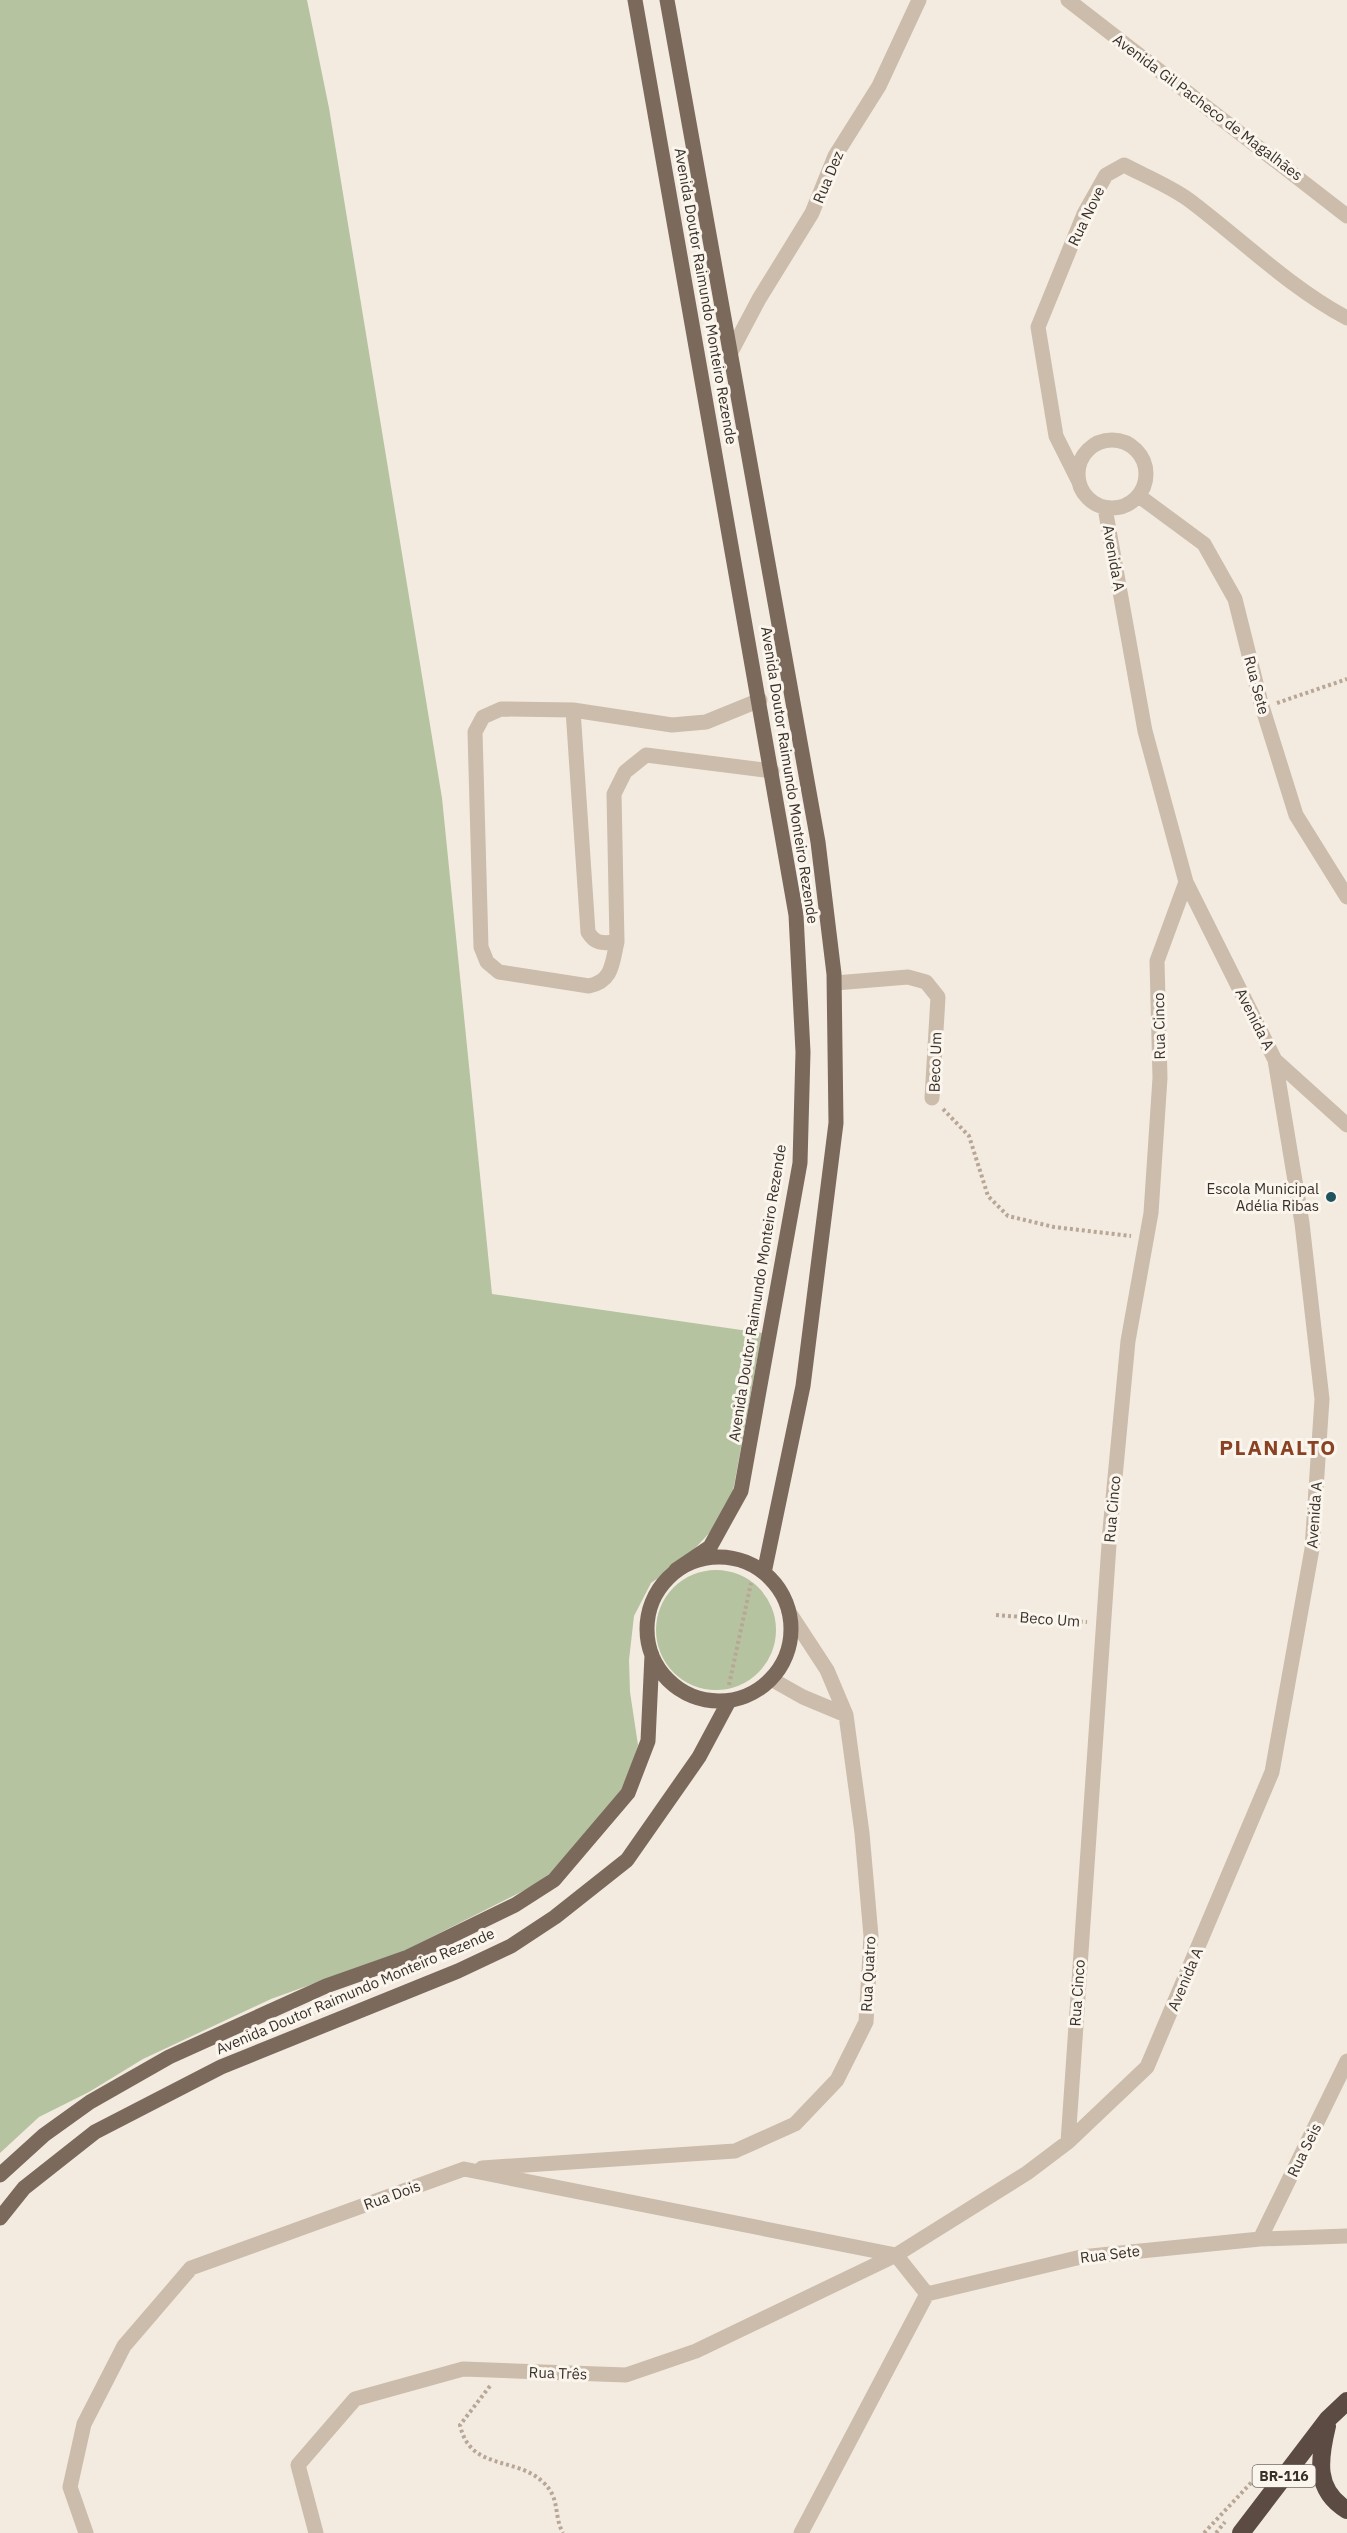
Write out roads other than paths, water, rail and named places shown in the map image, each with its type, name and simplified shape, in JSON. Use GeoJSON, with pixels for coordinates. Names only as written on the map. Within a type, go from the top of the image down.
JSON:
{"type":"FeatureCollection","features":[{"type":"Feature","properties":{"kind":"highway","name":"BR-116"},"geometry":{"type":"LineString","coordinates":[[1241,2533],[1329,2419],[1347,2401]]}},
{"type":"Feature","properties":{"kind":"highway"},"geometry":{"type":"LineString","coordinates":[[1329,2419],[1319,2467],[1327,2491],[1347,2510]]}},
{"type":"Feature","properties":{"kind":"main road","name":"Avenida Doutor Raimundo Monteiro Rezende"},"geometry":{"type":"LineString","coordinates":[[0,2175],[44,2135],[90,2102],[170,2057],[326,1986],[408,1957],[515,1905],[554,1880],[628,1793],[648,1741],[652,1655],[647,1632],[649,1609],[659,1587],[676,1570],[710,1547],[741,1491],[800,1163],[803,1052],[796,915],[760,700],[635,0]]}},
{"type":"Feature","properties":{"kind":"main road","name":"Avenida Doutor Raimundo Monteiro Rezende"},"geometry":{"type":"LineString","coordinates":[[667,0],[818,842],[835,983],[835,1135],[803,1386],[759,1570],[735,1558],[715,1557],[694,1561],[676,1570]]}},
{"type":"Feature","properties":{"kind":"main road"},"geometry":{"type":"LineString","coordinates":[[725,1700],[752,1693],[771,1679],[784,1659],[790,1636],[789,1612],[779,1590],[759,1570]]}},
{"type":"Feature","properties":{"kind":"main road","name":"Avenida Doutor Raimundo Monteiro Rezende"},"geometry":{"type":"LineString","coordinates":[[0,2218],[24,2188],[95,2132],[221,2067],[458,1971],[511,1946],[555,1917],[627,1860],[699,1757],[725,1700],[706,1700],[683,1691],[664,1676],[652,1655]]}},
{"type":"Feature","properties":{"kind":"street","name":"Rua Dez"},"geometry":{"type":"LineString","coordinates":[[731,352],[759,299],[812,213],[835,156],[879,86],[919,0]]}},
{"type":"Feature","properties":{"kind":"street","name":"Avenida Gil Pacheco de Magalhães"},"geometry":{"type":"LineString","coordinates":[[1068,0],[1347,216]]}},
{"type":"Feature","properties":{"kind":"street","name":"Rua Nove"},"geometry":{"type":"LineString","coordinates":[[1078,480],[1056,436],[1038,327],[1084,214],[1106,175],[1124,165],[1186,198],[1330,309],[1347,318]]}},
{"type":"Feature","properties":{"kind":"street"},"geometry":{"type":"LineString","coordinates":[[1330,309],[1347,309]]}},
{"type":"Feature","properties":{"kind":"street"},"geometry":{"type":"LineString","coordinates":[[1078,480],[1081,458],[1088,449],[1098,442],[1120,441],[1139,453],[1145,463],[1145,486],[1139,496]]}},
{"type":"Feature","properties":{"kind":"street","name":"Avenida A"},"geometry":{"type":"LineString","coordinates":[[1078,480],[1087,499],[1106,508],[1124,507],[1139,496]]}},
{"type":"Feature","properties":{"kind":"street","name":"Rua Sete"},"geometry":{"type":"LineString","coordinates":[[1139,496],[1204,544],[1235,598],[1263,707],[1296,815],[1347,897]]}},
{"type":"Feature","properties":{"kind":"street","name":"Avenida A"},"geometry":{"type":"LineString","coordinates":[[896,2255],[1027,2173],[1068,2142],[1147,2067],[1272,1772],[1312,1549],[1322,1399],[1302,1224],[1275,1060],[1186,882],[1146,731],[1106,508]]}},
{"type":"Feature","properties":{"kind":"street"},"geometry":{"type":"LineString","coordinates":[[760,700],[706,722],[672,725],[573,710],[501,709],[483,717],[475,732],[481,947],[487,962],[499,972],[589,986],[601,984],[610,975],[616,942],[614,794],[625,772],[646,755],[772,771]]}},
{"type":"Feature","properties":{"kind":"street"},"geometry":{"type":"LineString","coordinates":[[573,710],[588,932],[598,944],[616,942]]}},
{"type":"Feature","properties":{"kind":"street","name":"Rua Cinco"},"geometry":{"type":"LineString","coordinates":[[1068,2142],[1103,1623],[1128,1341],[1151,1213],[1160,1078],[1157,961],[1186,882]]}},
{"type":"Feature","properties":{"kind":"street","name":"Beco Um"},"geometry":{"type":"LineString","coordinates":[[835,983],[908,977],[926,982],[938,997],[932,1098]]}},
{"type":"Feature","properties":{"kind":"street"},"geometry":{"type":"LineString","coordinates":[[1275,1060],[1347,1125]]}},
{"type":"Feature","properties":{"kind":"street","name":"Rua Quatro"},"geometry":{"type":"LineString","coordinates":[[464,2169],[735,2151],[795,2124],[837,2080],[866,2022],[871,1936],[862,1833],[846,1715],[827,1670],[789,1612]]}},
{"type":"Feature","properties":{"kind":"street"},"geometry":{"type":"LineString","coordinates":[[771,1679],[803,1697],[846,1715]]}},
{"type":"Feature","properties":{"kind":"street","name":"Rua Seis"},"geometry":{"type":"LineString","coordinates":[[1260,2239],[1347,2061]]}},
{"type":"Feature","properties":{"kind":"street"},"geometry":{"type":"LineString","coordinates":[[464,2169],[896,2255],[927,2294],[801,2533]]}},
{"type":"Feature","properties":{"kind":"street","name":"Rua Dois"},"geometry":{"type":"LineString","coordinates":[[86,2533],[70,2487],[84,2424],[124,2346],[191,2268],[464,2169]]}},
{"type":"Feature","properties":{"kind":"street","name":"Rua Sete"},"geometry":{"type":"LineString","coordinates":[[927,2294],[1081,2257],[1260,2239],[1347,2236]]}},
{"type":"Feature","properties":{"kind":"street","name":"Rua Três"},"geometry":{"type":"LineString","coordinates":[[316,2533],[298,2465],[355,2399],[463,2369],[626,2375],[696,2351],[896,2255]]}},
{"type":"Feature","properties":{"kind":"place","name":"Escola Municipal Adélia Ribas"},"geometry":{"type":"Point","coordinates":[1331,1197]}},
{"type":"Feature","properties":{"kind":"district","name":"PLANALTO"},"geometry":{"type":"Point","coordinates":[1278,1447]}}]}
